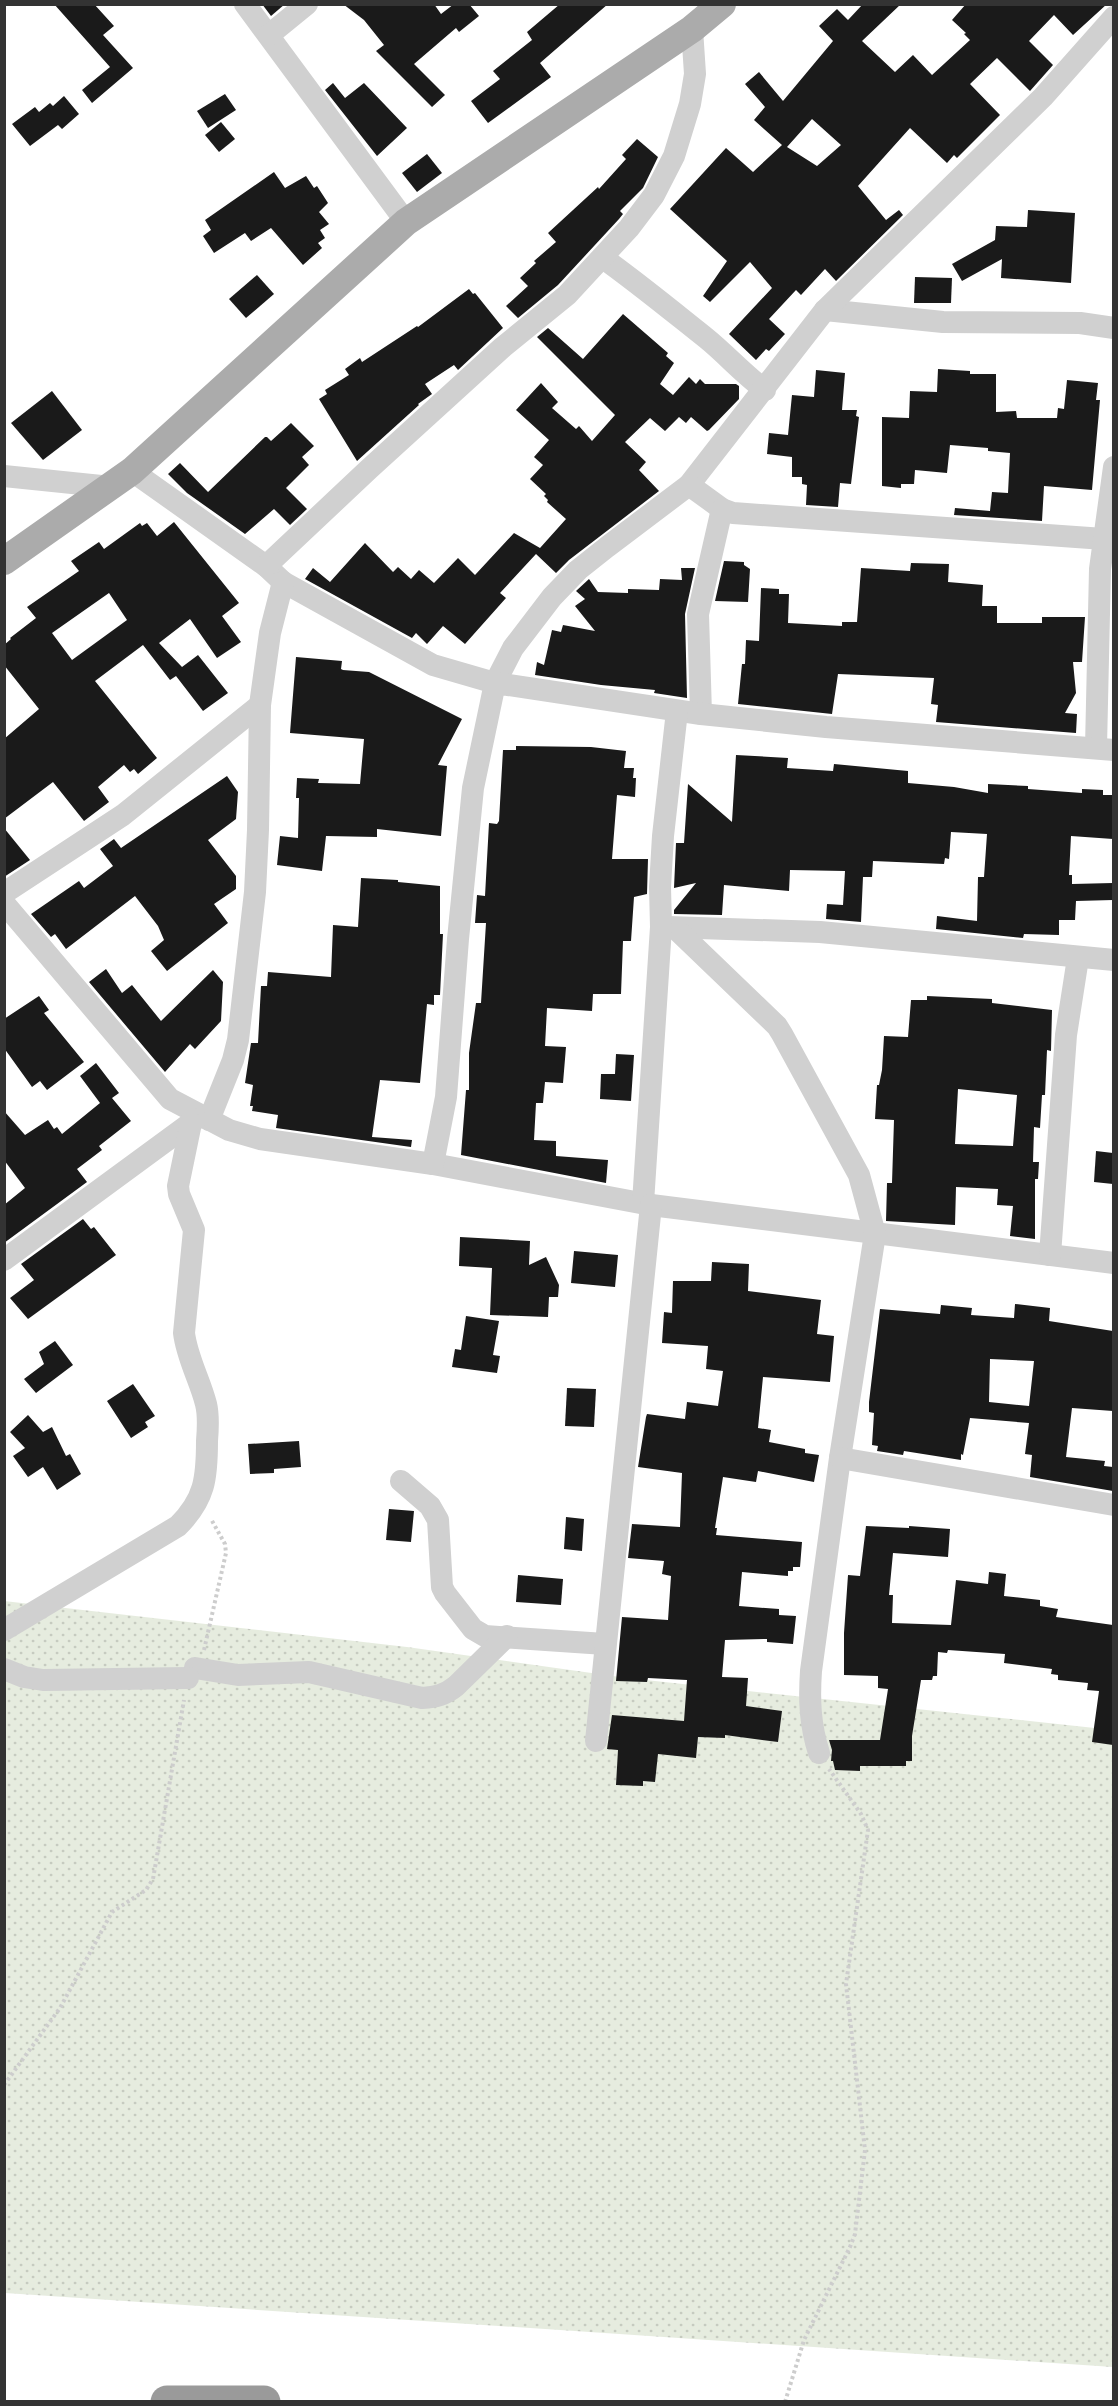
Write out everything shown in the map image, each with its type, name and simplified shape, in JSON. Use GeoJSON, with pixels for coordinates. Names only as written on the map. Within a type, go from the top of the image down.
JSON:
{"type":"FeatureCollection","features":[{"type":"Feature","properties":{"kind":"highway"},"geometry":{"type":"LineString","coordinates":[[167,2402],[264,2402]]}},
{"type":"Feature","properties":{"kind":"main road"},"geometry":{"type":"LineString","coordinates":[[4,561],[121,479],[406,222],[692,29],[722,4]]}},
{"type":"Feature","properties":{"kind":"street"},"geometry":{"type":"LineString","coordinates":[[245,4],[406,222]]}},
{"type":"Feature","properties":{"kind":"street"},"geometry":{"type":"LineString","coordinates":[[269,35],[307,4]]}},
{"type":"Feature","properties":{"kind":"street"},"geometry":{"type":"LineString","coordinates":[[433,1164],[446,1097],[473,788],[495,683],[513,648],[558,590],[578,570],[689,486],[825,310],[1043,97],[1113,17]]}},
{"type":"Feature","properties":{"kind":"street"},"geometry":{"type":"LineString","coordinates":[[266,566],[503,347],[567,296],[630,228],[654,195],[674,156],[690,104],[695,74],[692,29]]}},
{"type":"Feature","properties":{"kind":"street"},"geometry":{"type":"LineString","coordinates":[[603,258],[639,283],[682,321],[706,338],[742,373],[765,390]]}},
{"type":"Feature","properties":{"kind":"street"},"geometry":{"type":"LineString","coordinates":[[825,310],[944,322],[1080,323],[1113,328]]}},
{"type":"Feature","properties":{"kind":"street"},"geometry":{"type":"LineString","coordinates":[[4,476],[121,479],[266,566],[283,582],[433,665],[495,683],[701,714],[826,727],[1105,748],[1107,570],[1104,538],[1113,467]]}},
{"type":"Feature","properties":{"kind":"street"},"geometry":{"type":"LineString","coordinates":[[689,486],[722,509],[733,513],[1104,538]]}},
{"type":"Feature","properties":{"kind":"street"},"geometry":{"type":"LineString","coordinates":[[701,714],[698,614],[722,509]]}},
{"type":"Feature","properties":{"kind":"street"},"geometry":{"type":"LineString","coordinates":[[4,1630],[178,1526],[187,1517],[199,1498],[207,1474],[206,1405],[185,1344],[184,1320],[194,1230],[178,1194],[178,1186],[200,1120],[238,1040],[255,892],[260,705],[270,633],[283,582]]}},
{"type":"Feature","properties":{"kind":"street"},"geometry":{"type":"LineString","coordinates":[[4,893],[123,815],[260,705]]}},
{"type":"Feature","properties":{"kind":"street"},"geometry":{"type":"LineString","coordinates":[[596,1741],[647,1204],[668,927],[660,887],[663,836],[677,711]]}},
{"type":"Feature","properties":{"kind":"street"},"geometry":{"type":"LineString","coordinates":[[4,903],[170,1099],[200,1120],[229,1130],[260,1139],[433,1164],[647,1204],[1113,1263]]}},
{"type":"Feature","properties":{"kind":"street"},"geometry":{"type":"LineString","coordinates":[[668,927],[820,932],[1113,960]]}},
{"type":"Feature","properties":{"kind":"street"},"geometry":{"type":"LineString","coordinates":[[668,927],[783,1034],[859,1175],[875,1234],[840,1458],[811,1671],[809,1704],[813,1736],[819,1753]]}},
{"type":"Feature","properties":{"kind":"street"},"geometry":{"type":"LineString","coordinates":[[1050,1255],[1066,1035],[1078,958]]}},
{"type":"Feature","properties":{"kind":"street"},"geometry":{"type":"LineString","coordinates":[[7,1254],[200,1120]]}},
{"type":"Feature","properties":{"kind":"street"},"geometry":{"type":"LineString","coordinates":[[840,1458],[1113,1505]]}},
{"type":"Feature","properties":{"kind":"street"},"geometry":{"type":"LineString","coordinates":[[401,1481],[430,1506],[436,1516],[442,1583],[445,1593],[478,1633],[485,1636],[605,1644]]}},
{"type":"Feature","properties":{"kind":"street"},"geometry":{"type":"LineString","coordinates":[[4,1669],[24,1677],[43,1680],[191,1673],[238,1675],[309,1672],[422,1698],[448,1692],[507,1636]]}},
{"type":"Feature","properties":{"kind":"path"},"geometry":{"type":"LineString","coordinates":[[4,2085],[60,2008],[112,1912],[146,1890],[153,1879],[191,1673],[202,1655],[226,1553],[225,1544],[199,1498]]}},
{"type":"Feature","properties":{"kind":"path"},"geometry":{"type":"LineString","coordinates":[[785,2402],[804,2340],[853,2241],[865,2150],[846,1984],[867,1830],[861,1814],[819,1753]]}},
{"type":"Feature","properties":{"kind":"shaded area"},"geometry":{"type":"Polygon","coordinates":[[[4,1601],[407,1647],[627,1678],[1113,1730],[1113,2367],[5,2293],[4,1601]]]}},
{"type":"Feature","properties":{"kind":"building"},"geometry":{"type":"Polygon","coordinates":[[[54,4],[94,4],[114,26],[103,35],[133,68],[92,103],[82,90],[110,67],[54,4]]]}},
{"type":"Feature","properties":{"kind":"building"},"geometry":{"type":"Polygon","coordinates":[[[262,4],[285,4],[271,16],[262,4]]]}},
{"type":"Feature","properties":{"kind":"building"},"geometry":{"type":"Polygon","coordinates":[[[343,4],[434,4],[441,14],[454,4],[469,4],[479,16],[459,32],[456,28],[414,64],[445,95],[432,107],[376,51],[384,45],[364,20],[343,4]]]}},
{"type":"Feature","properties":{"kind":"building"},"geometry":{"type":"Polygon","coordinates":[[[560,4],[608,4],[540,63],[551,77],[488,123],[471,101],[500,79],[493,71],[532,40],[527,32],[560,4]]]}},
{"type":"Feature","properties":{"kind":"building"},"geometry":{"type":"Polygon","coordinates":[[[863,4],[901,4],[862,41],[895,72],[913,55],[932,75],[970,40],[952,20],[966,4],[1107,4],[1073,35],[1054,15],[1029,41],[1053,65],[1030,91],[997,58],[970,84],[1000,115],[957,158],[954,155],[947,163],[910,128],[858,186],[886,220],[899,210],[903,215],[836,281],[825,269],[801,295],[796,290],[769,319],[785,334],[769,351],[766,349],[756,360],[729,334],[772,288],[750,262],[710,302],[703,296],[727,261],[670,209],[726,148],[753,172],[782,145],[754,120],[765,107],[745,84],[759,72],[783,101],[833,41],[819,26],[837,9],[848,20],[863,4]],[[812,119],[787,147],[817,166],[841,145],[812,119]]]}},
{"type":"Feature","properties":{"kind":"building"},"geometry":{"type":"Polygon","coordinates":[[[333,83],[345,98],[364,83],[407,128],[377,156],[325,90],[333,83]]]}},
{"type":"Feature","properties":{"kind":"building"},"geometry":{"type":"Polygon","coordinates":[[[225,94],[236,110],[208,128],[197,111],[225,94]]]}},
{"type":"Feature","properties":{"kind":"building"},"geometry":{"type":"Polygon","coordinates":[[[64,96],[79,114],[62,129],[58,125],[30,146],[12,124],[35,107],[39,112],[50,103],[53,106],[64,96]]]}},
{"type":"Feature","properties":{"kind":"building"},"geometry":{"type":"Polygon","coordinates":[[[221,122],[235,139],[219,152],[205,135],[221,122]]]}},
{"type":"Feature","properties":{"kind":"building"},"geometry":{"type":"Polygon","coordinates":[[[637,139],[658,157],[643,188],[620,211],[623,214],[619,219],[558,285],[518,318],[506,306],[528,286],[520,278],[536,263],[534,261],[556,242],[548,233],[598,187],[599,189],[626,159],[622,155],[637,139]]]}},
{"type":"Feature","properties":{"kind":"building"},"geometry":{"type":"Polygon","coordinates":[[[427,154],[442,173],[417,192],[402,173],[427,154]]]}},
{"type":"Feature","properties":{"kind":"building"},"geometry":{"type":"Polygon","coordinates":[[[274,172],[285,188],[306,176],[314,188],[317,186],[328,203],[319,212],[329,224],[320,230],[325,238],[318,243],[322,248],[303,265],[271,228],[251,241],[245,233],[214,253],[203,236],[211,230],[205,220],[274,172]]]}},
{"type":"Feature","properties":{"kind":"building"},"geometry":{"type":"Polygon","coordinates":[[[1028,210],[1075,213],[1071,283],[1001,278],[1002,259],[962,281],[952,264],[995,240],[996,226],[1027,227],[1028,210]]]}},
{"type":"Feature","properties":{"kind":"building"},"geometry":{"type":"Polygon","coordinates":[[[257,275],[274,294],[246,318],[229,299],[257,275]]]}},
{"type":"Feature","properties":{"kind":"building"},"geometry":{"type":"Polygon","coordinates":[[[915,277],[952,278],[951,303],[914,303],[915,277]]]}},
{"type":"Feature","properties":{"kind":"building"},"geometry":{"type":"Polygon","coordinates":[[[469,289],[473,294],[475,293],[503,328],[458,370],[454,365],[425,384],[432,394],[418,404],[357,461],[319,399],[327,394],[325,390],[349,375],[345,369],[360,358],[362,362],[418,327],[469,289]]]}},
{"type":"Feature","properties":{"kind":"building"},"geometry":{"type":"Polygon","coordinates":[[[623,314],[668,353],[666,356],[674,363],[660,384],[673,395],[689,377],[696,384],[700,379],[705,384],[736,384],[739,386],[739,399],[707,431],[691,417],[686,423],[679,417],[665,431],[650,418],[625,442],[646,462],[639,470],[659,491],[569,560],[556,573],[536,554],[500,593],[506,598],[465,644],[443,626],[427,644],[416,633],[412,638],[305,579],[313,568],[330,582],[365,543],[393,572],[398,567],[411,579],[419,570],[434,583],[458,558],[475,575],[514,533],[540,548],[566,519],[547,502],[544,496],[546,494],[530,479],[543,465],[534,457],[549,440],[516,410],[541,383],[558,402],[552,408],[576,429],[579,426],[592,441],[615,415],[537,337],[548,328],[583,359],[623,314]]]}},
{"type":"Feature","properties":{"kind":"building"},"geometry":{"type":"Polygon","coordinates":[[[938,369],[970,371],[970,374],[996,374],[996,412],[1016,411],[1017,418],[1057,418],[1058,408],[1064,409],[1067,380],[1098,383],[1096,400],[1100,400],[1092,490],[1044,486],[1042,521],[954,515],[955,508],[990,511],[992,492],[1008,493],[1010,453],[988,451],[988,448],[950,445],[947,473],[915,470],[914,484],[901,484],[901,488],[882,486],[882,417],[909,418],[910,391],[937,392],[938,369]]]}},
{"type":"Feature","properties":{"kind":"building"},"geometry":{"type":"Polygon","coordinates":[[[816,370],[845,373],[842,410],[857,410],[856,416],[859,417],[851,484],[840,483],[838,507],[806,505],[807,485],[802,484],[802,477],[792,477],[792,457],[767,454],[769,433],[788,435],[792,395],[814,397],[816,370]]]}},
{"type":"Feature","properties":{"kind":"building"},"geometry":{"type":"Polygon","coordinates":[[[52,391],[82,430],[43,460],[11,423],[52,391]]]}},
{"type":"Feature","properties":{"kind":"building"},"geometry":{"type":"Polygon","coordinates":[[[291,423],[314,446],[302,457],[309,465],[286,488],[307,509],[290,525],[274,509],[245,534],[187,493],[168,474],[180,463],[208,492],[265,437],[271,441],[291,423]]]}},
{"type":"Feature","properties":{"kind":"building"},"geometry":{"type":"Polygon","coordinates":[[[174,522],[239,603],[222,616],[241,642],[217,658],[190,619],[159,643],[182,667],[198,655],[228,693],[203,711],[176,676],[170,680],[143,645],[95,681],[157,758],[138,774],[134,769],[130,772],[124,765],[98,787],[109,802],[84,821],[53,782],[4,819],[4,739],[39,709],[4,665],[4,645],[36,618],[27,607],[79,571],[71,561],[99,542],[104,549],[140,523],[142,526],[147,523],[157,536],[174,522]],[[109,593],[52,633],[72,660],[127,620],[109,593]]]}},
{"type":"Feature","properties":{"kind":"building"},"geometry":{"type":"Polygon","coordinates":[[[724,561],[744,562],[744,565],[750,569],[748,602],[715,601],[724,561]]]}},
{"type":"Feature","properties":{"kind":"building"},"geometry":{"type":"Polygon","coordinates":[[[911,563],[949,564],[948,582],[983,585],[982,606],[997,606],[997,623],[1042,623],[1042,617],[1085,617],[1082,662],[1073,662],[1076,693],[1065,713],[1077,714],[1076,733],[936,722],[938,705],[931,704],[934,678],[838,674],[832,714],[738,704],[742,664],[745,664],[746,640],[759,641],[761,588],[779,589],[779,594],[789,594],[788,623],[842,626],[842,622],[857,622],[861,568],[910,571],[911,563]]]}},
{"type":"Feature","properties":{"kind":"building"},"geometry":{"type":"Polygon","coordinates":[[[681,568],[695,568],[685,614],[687,698],[654,693],[655,690],[535,675],[537,662],[544,665],[552,630],[561,632],[563,625],[595,631],[575,606],[585,599],[576,591],[589,579],[598,592],[628,593],[628,589],[659,590],[660,579],[682,580],[681,568]]]}},
{"type":"Feature","properties":{"kind":"building"},"geometry":{"type":"Polygon","coordinates":[[[296,657],[342,661],[341,669],[343,670],[369,672],[462,719],[438,765],[447,766],[441,836],[377,829],[377,837],[326,836],[322,871],[277,865],[280,836],[298,838],[297,778],[319,779],[318,783],[360,784],[364,739],[290,733],[296,657]]]}},
{"type":"Feature","properties":{"kind":"building"},"geometry":{"type":"Polygon","coordinates":[[[516,746],[591,747],[626,751],[624,768],[634,768],[635,797],[617,795],[612,859],[648,859],[647,894],[634,897],[631,941],[623,941],[621,994],[593,994],[592,1011],[547,1008],[545,1046],[566,1047],[563,1083],[545,1082],[543,1103],[536,1103],[534,1140],[556,1141],[556,1156],[608,1160],[606,1183],[461,1155],[466,1090],[469,1090],[469,1053],[476,1003],[481,1003],[486,923],[475,923],[477,895],[485,896],[489,823],[497,824],[499,821],[503,750],[516,750],[516,746]]]}},
{"type":"Feature","properties":{"kind":"building"},"geometry":{"type":"Polygon","coordinates":[[[736,755],[788,758],[787,768],[833,771],[834,764],[908,771],[908,783],[988,793],[988,784],[1028,786],[1028,789],[1082,793],[1082,789],[1103,790],[1103,795],[1113,795],[1113,839],[1071,836],[1069,875],[1072,875],[1072,884],[1113,883],[1113,900],[1076,901],[1075,920],[1059,920],[1059,935],[1024,934],[1023,938],[936,929],[937,916],[977,921],[978,877],[984,877],[987,834],[951,832],[949,859],[945,858],[944,864],[873,861],[872,877],[863,877],[861,922],[826,919],[827,904],[843,905],[845,871],[790,870],[789,891],[724,885],[722,915],[674,914],[674,910],[696,883],[674,888],[676,843],[684,843],[688,784],[732,822],[736,755]]]}},
{"type":"Feature","properties":{"kind":"building"},"geometry":{"type":"Polygon","coordinates":[[[227,776],[238,792],[236,819],[208,840],[236,876],[236,889],[214,904],[228,923],[167,971],[151,951],[164,940],[158,926],[135,896],[66,949],[55,934],[51,937],[31,914],[79,881],[84,888],[113,866],[100,849],[114,839],[121,848],[227,776]]]}},
{"type":"Feature","properties":{"kind":"building"},"geometry":{"type":"Polygon","coordinates":[[[4,828],[30,860],[4,877],[4,828]]]}},
{"type":"Feature","properties":{"kind":"building"},"geometry":{"type":"Polygon","coordinates":[[[361,878],[440,886],[440,934],[443,934],[440,995],[434,995],[434,1005],[427,1004],[420,1083],[380,1080],[372,1137],[412,1140],[411,1147],[276,1128],[278,1115],[252,1111],[253,1106],[250,1106],[253,1085],[245,1083],[251,1043],[258,1043],[261,986],[267,986],[268,972],[331,977],[333,925],[358,927],[361,878]]]}},
{"type":"Feature","properties":{"kind":"building"},"geometry":{"type":"Polygon","coordinates":[[[106,969],[122,993],[132,985],[161,1021],[213,970],[223,982],[221,1021],[195,1049],[190,1044],[165,1072],[89,982],[106,969]]]}},
{"type":"Feature","properties":{"kind":"building"},"geometry":{"type":"Polygon","coordinates":[[[39,996],[49,1010],[44,1013],[84,1062],[47,1090],[40,1081],[32,1087],[4,1048],[4,1019],[39,996]]]}},
{"type":"Feature","properties":{"kind":"building"},"geometry":{"type":"Polygon","coordinates":[[[927,996],[992,999],[992,1003],[1052,1010],[1051,1051],[1047,1050],[1045,1095],[1042,1095],[1040,1128],[1034,1127],[1033,1162],[1039,1162],[1038,1179],[1035,1179],[1035,1239],[1010,1236],[1013,1206],[997,1205],[998,1189],[956,1187],[955,1225],[886,1221],[887,1183],[892,1183],[894,1120],[875,1119],[884,1036],[908,1037],[911,1000],[927,1000],[927,996]],[[958,1089],[955,1144],[1013,1146],[1017,1095],[958,1089]]]}},
{"type":"Feature","properties":{"kind":"building"},"geometry":{"type":"Polygon","coordinates":[[[616,1054],[634,1055],[631,1101],[600,1099],[601,1074],[615,1074],[616,1054]]]}},
{"type":"Feature","properties":{"kind":"building"},"geometry":{"type":"Polygon","coordinates":[[[96,1063],[119,1093],[112,1098],[131,1121],[99,1146],[102,1150],[77,1169],[87,1182],[4,1243],[4,1205],[25,1188],[4,1160],[4,1111],[25,1135],[48,1120],[54,1129],[57,1127],[62,1134],[100,1103],[80,1076],[96,1063]]]}},
{"type":"Feature","properties":{"kind":"building"},"geometry":{"type":"Polygon","coordinates":[[[1096,1151],[1113,1153],[1113,1184],[1094,1182],[1096,1151]]]}},
{"type":"Feature","properties":{"kind":"building"},"geometry":{"type":"Polygon","coordinates":[[[83,1219],[91,1229],[94,1227],[116,1255],[28,1319],[10,1298],[34,1280],[21,1264],[83,1219]]]}},
{"type":"Feature","properties":{"kind":"building"},"geometry":{"type":"Polygon","coordinates":[[[460,1237],[530,1241],[529,1265],[546,1257],[559,1285],[558,1297],[549,1297],[548,1317],[490,1315],[492,1268],[459,1266],[460,1237]]]}},
{"type":"Feature","properties":{"kind":"building"},"geometry":{"type":"Polygon","coordinates":[[[574,1251],[618,1255],[615,1287],[571,1283],[574,1251]]]}},
{"type":"Feature","properties":{"kind":"building"},"geometry":{"type":"Polygon","coordinates":[[[712,1262],[749,1264],[748,1291],[821,1300],[817,1334],[834,1336],[830,1382],[763,1377],[758,1428],[771,1430],[769,1442],[805,1449],[805,1453],[819,1455],[814,1482],[758,1471],[756,1482],[723,1477],[715,1528],[717,1528],[716,1535],[802,1542],[800,1567],[793,1567],[793,1571],[788,1571],[788,1576],[742,1572],[739,1606],[779,1609],[779,1615],[796,1616],[793,1644],[767,1642],[767,1639],[725,1640],[722,1677],[748,1678],[746,1706],[782,1711],[778,1742],[725,1735],[725,1738],[698,1737],[696,1758],[658,1754],[655,1782],[643,1781],[643,1786],[616,1785],[618,1750],[607,1749],[612,1715],[684,1721],[687,1680],[648,1678],[647,1682],[616,1681],[622,1617],[668,1620],[671,1576],[662,1574],[664,1561],[628,1558],[632,1524],[680,1527],[682,1473],[638,1467],[647,1414],[685,1419],[687,1402],[718,1406],[723,1371],[706,1369],[708,1346],[662,1343],[664,1312],[672,1313],[673,1281],[711,1281],[712,1262]]]}},
{"type":"Feature","properties":{"kind":"building"},"geometry":{"type":"Polygon","coordinates":[[[1015,1304],[1050,1308],[1049,1321],[1113,1331],[1113,1411],[1072,1408],[1066,1457],[1105,1461],[1104,1466],[1113,1467],[1113,1491],[1030,1477],[1032,1455],[1025,1454],[1029,1423],[970,1418],[961,1460],[904,1451],[903,1455],[877,1451],[878,1446],[872,1445],[874,1413],[869,1412],[869,1402],[880,1309],[940,1314],[941,1305],[972,1308],[971,1315],[1014,1318],[1015,1304]],[[990,1359],[989,1402],[1029,1406],[1034,1361],[990,1359]]]}},
{"type":"Feature","properties":{"kind":"building"},"geometry":{"type":"Polygon","coordinates":[[[466,1316],[499,1321],[493,1355],[500,1356],[497,1373],[452,1367],[455,1349],[461,1350],[466,1316]]]}},
{"type":"Feature","properties":{"kind":"building"},"geometry":{"type":"Polygon","coordinates":[[[55,1341],[73,1365],[36,1393],[24,1379],[44,1364],[39,1352],[55,1341]]]}},
{"type":"Feature","properties":{"kind":"building"},"geometry":{"type":"Polygon","coordinates":[[[133,1384],[155,1416],[145,1422],[148,1427],[131,1438],[107,1401],[133,1384]]]}},
{"type":"Feature","properties":{"kind":"building"},"geometry":{"type":"Polygon","coordinates":[[[567,1388],[596,1389],[594,1427],[565,1426],[567,1388]]]}},
{"type":"Feature","properties":{"kind":"building"},"geometry":{"type":"Polygon","coordinates":[[[28,1415],[43,1432],[52,1427],[66,1456],[70,1454],[81,1474],[57,1490],[43,1467],[28,1477],[13,1456],[25,1448],[10,1432],[28,1415]]]}},
{"type":"Feature","properties":{"kind":"building"},"geometry":{"type":"Polygon","coordinates":[[[299,1441],[301,1467],[274,1469],[274,1473],[250,1474],[248,1444],[299,1441]]]}},
{"type":"Feature","properties":{"kind":"building"},"geometry":{"type":"Polygon","coordinates":[[[389,1509],[414,1511],[411,1542],[386,1540],[389,1509]]]}},
{"type":"Feature","properties":{"kind":"building"},"geometry":{"type":"Polygon","coordinates":[[[566,1517],[584,1519],[582,1551],[564,1549],[566,1517]]]}},
{"type":"Feature","properties":{"kind":"building"},"geometry":{"type":"Polygon","coordinates":[[[866,1526],[950,1529],[948,1557],[893,1553],[889,1595],[893,1595],[892,1623],[951,1625],[956,1580],[988,1584],[989,1572],[1006,1574],[1004,1596],[1040,1600],[1040,1606],[1058,1609],[1056,1617],[1113,1625],[1113,1745],[1092,1742],[1099,1691],[1087,1690],[1088,1683],[1058,1680],[1058,1675],[1051,1674],[1052,1669],[1004,1663],[1005,1654],[948,1650],[947,1653],[938,1652],[937,1676],[933,1676],[932,1680],[921,1680],[912,1736],[912,1761],[906,1761],[906,1766],[860,1766],[860,1771],[835,1770],[833,1761],[831,1761],[832,1750],[829,1740],[880,1740],[888,1689],[878,1688],[878,1676],[844,1675],[848,1575],[860,1576],[866,1526]]]}},
{"type":"Feature","properties":{"kind":"building"},"geometry":{"type":"Polygon","coordinates":[[[518,1575],[563,1579],[561,1605],[516,1602],[518,1575]]]}}]}
